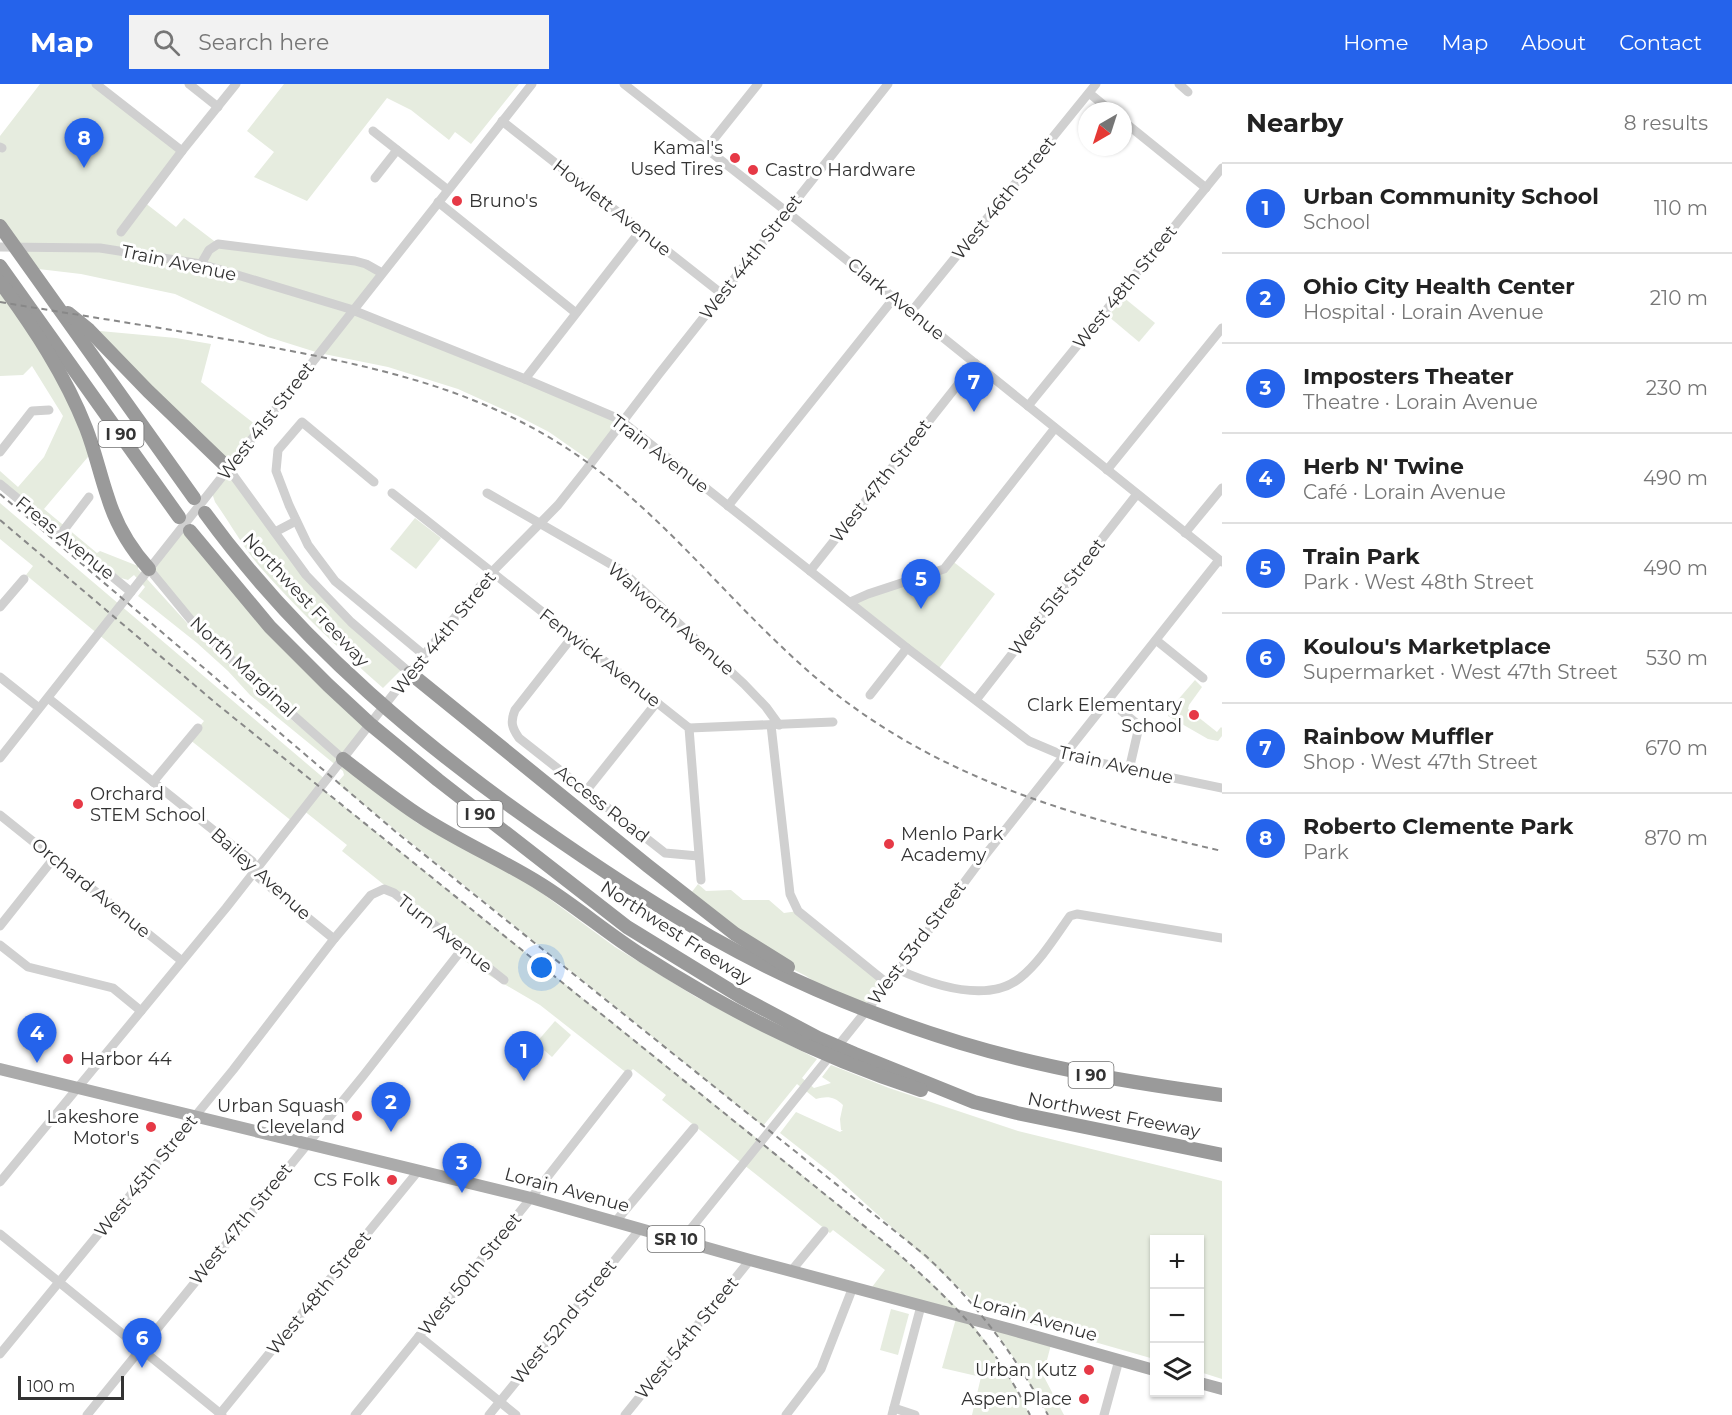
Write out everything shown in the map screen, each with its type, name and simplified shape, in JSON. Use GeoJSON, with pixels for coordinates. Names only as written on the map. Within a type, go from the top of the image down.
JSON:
{"type":"FeatureCollection","features":[{"type":"Feature","properties":{"kind":"highway","name":"I 90"},"geometry":{"type":"LineString","coordinates":[[0,226],[194,498]]}},
{"type":"Feature","properties":{"kind":"highway","name":"I 90"},"geometry":{"type":"LineString","coordinates":[[0,266],[180,517]]}},
{"type":"Feature","properties":{"kind":"highway"},"geometry":{"type":"LineString","coordinates":[[0,282],[47,349],[70,392],[87,431],[116,519],[130,544],[149,569]]}},
{"type":"Feature","properties":{"kind":"highway"},"geometry":{"type":"LineString","coordinates":[[54,302],[89,330],[228,468]]}},
{"type":"Feature","properties":{"kind":"highway","name":"Northwest Freeway"},"geometry":{"type":"LineString","coordinates":[[205,513],[264,587],[340,667],[411,729],[512,808],[598,867],[691,925],[752,959],[839,998],[963,1044],[1033,1063],[1102,1078],[1222,1095]]}},
{"type":"Feature","properties":{"kind":"highway","name":"Northwest Freeway"},"geometry":{"type":"LineString","coordinates":[[190,531],[241,594],[302,659],[364,718],[438,780],[627,927],[814,1042],[851,1059],[974,1102],[1222,1155]]}},
{"type":"Feature","properties":{"kind":"highway"},"geometry":{"type":"LineString","coordinates":[[410,673],[735,934],[839,998]]}},
{"type":"Feature","properties":{"kind":"highway"},"geometry":{"type":"LineString","coordinates":[[338,764],[423,818],[544,887],[642,956],[716,999],[814,1042]]}},
{"type":"Feature","properties":{"kind":"main road","name":"Lorain Avenue"},"geometry":{"type":"LineString","coordinates":[[0,1069],[531,1198],[1150,1369]]}},
{"type":"Feature","properties":{"kind":"main road"},"geometry":{"type":"LineString","coordinates":[[1204,1384],[1222,1389]]}},
{"type":"Feature","properties":{"kind":"street"},"geometry":{"type":"LineString","coordinates":[[96,84],[182,151]]}},
{"type":"Feature","properties":{"kind":"street"},"geometry":{"type":"LineString","coordinates":[[189,84],[218,107]]}},
{"type":"Feature","properties":{"kind":"street"},"geometry":{"type":"LineString","coordinates":[[121,232],[236,84]]}},
{"type":"Feature","properties":{"kind":"street","name":"West 41st Street"},"geometry":{"type":"LineString","coordinates":[[0,758],[532,84]]}},
{"type":"Feature","properties":{"kind":"street","name":"Clark Avenue"},"geometry":{"type":"LineString","coordinates":[[624,84],[787,212],[1220,561]]}},
{"type":"Feature","properties":{"kind":"street"},"geometry":{"type":"LineString","coordinates":[[706,149],[758,84]]}},
{"type":"Feature","properties":{"kind":"street","name":"West 44th Street"},"geometry":{"type":"LineString","coordinates":[[0,1182],[226,908],[491,573],[572,488],[888,84]]}},
{"type":"Feature","properties":{"kind":"street","name":"West 46th Street"},"geometry":{"type":"LineString","coordinates":[[911,312],[1096,84]]}},
{"type":"Feature","properties":{"kind":"street"},"geometry":{"type":"LineString","coordinates":[[1179,84],[1188,92]]}},
{"type":"Feature","properties":{"kind":"street"},"geometry":{"type":"LineString","coordinates":[[1089,93],[1100,102]]}},
{"type":"Feature","properties":{"kind":"street","name":"Howlett Avenue"},"geometry":{"type":"LineString","coordinates":[[502,121],[722,294]]}},
{"type":"Feature","properties":{"kind":"street"},"geometry":{"type":"LineString","coordinates":[[1132,128],[1206,188]]}},
{"type":"Feature","properties":{"kind":"street"},"geometry":{"type":"LineString","coordinates":[[374,131],[448,190]]}},
{"type":"Feature","properties":{"kind":"street"},"geometry":{"type":"LineString","coordinates":[[375,178],[397,150]]}},
{"type":"Feature","properties":{"kind":"street","name":"West 48th Street"},"geometry":{"type":"LineString","coordinates":[[1028,406],[1222,168]]}},
{"type":"Feature","properties":{"kind":"street"},"geometry":{"type":"LineString","coordinates":[[438,202],[576,313]]}},
{"type":"Feature","properties":{"kind":"street"},"geometry":{"type":"LineString","coordinates":[[525,379],[640,230]]}},
{"type":"Feature","properties":{"kind":"street"},"geometry":{"type":"LineString","coordinates":[[201,264],[209,250],[218,244],[355,261],[382,273]]}},
{"type":"Feature","properties":{"kind":"street","name":"Train Avenue"},"geometry":{"type":"LineString","coordinates":[[0,247],[100,248],[201,264],[350,309],[620,419],[907,648],[1029,741],[1062,755],[1222,788]]}},
{"type":"Feature","properties":{"kind":"street"},"geometry":{"type":"LineString","coordinates":[[728,506],[894,298]]}},
{"type":"Feature","properties":{"kind":"street"},"geometry":{"type":"LineString","coordinates":[[1107,470],[1222,328]]}},
{"type":"Feature","properties":{"kind":"street","name":"West 47th Street"},"geometry":{"type":"LineString","coordinates":[[810,571],[975,363]]}},
{"type":"Feature","properties":{"kind":"street"},"geometry":{"type":"LineString","coordinates":[[0,452],[32,411],[50,410]]}},
{"type":"Feature","properties":{"kind":"street"},"geometry":{"type":"LineString","coordinates":[[374,482],[302,422],[278,450],[276,471],[308,545],[335,581],[424,655]]}},
{"type":"Feature","properties":{"kind":"street"},"geometry":{"type":"LineString","coordinates":[[850,602],[944,569],[1056,428]]}},
{"type":"Feature","properties":{"kind":"street"},"geometry":{"type":"LineString","coordinates":[[228,468],[306,575],[351,622],[410,673]]}},
{"type":"Feature","properties":{"kind":"street","name":"Freas Avenue"},"geometry":{"type":"LineString","coordinates":[[0,484],[129,594]]}},
{"type":"Feature","properties":{"kind":"street"},"geometry":{"type":"LineString","coordinates":[[1185,533],[1222,488]]}},
{"type":"Feature","properties":{"kind":"street","name":"Fenwick Avenue"},"geometry":{"type":"LineString","coordinates":[[392,493],[688,728]]}},
{"type":"Feature","properties":{"kind":"street","name":"Walworth Avenue"},"geometry":{"type":"LineString","coordinates":[[487,493],[621,570],[744,684],[766,707],[775,725]]}},
{"type":"Feature","properties":{"kind":"street","name":"West 51st Street"},"geometry":{"type":"LineString","coordinates":[[976,700],[1137,494]]}},
{"type":"Feature","properties":{"kind":"street"},"geometry":{"type":"LineString","coordinates":[[60,535],[89,497]]}},
{"type":"Feature","properties":{"kind":"street"},"geometry":{"type":"LineString","coordinates":[[275,532],[296,521]]}},
{"type":"Feature","properties":{"kind":"street","name":"West 53rd Street"},"geometry":{"type":"LineString","coordinates":[[681,1241],[888,984],[1071,745],[1220,561]]}},
{"type":"Feature","properties":{"kind":"street","name":"North Marginal"},"geometry":{"type":"LineString","coordinates":[[149,569],[191,621],[338,764]]}},
{"type":"Feature","properties":{"kind":"street"},"geometry":{"type":"LineString","coordinates":[[0,606],[24,579]]}},
{"type":"Feature","properties":{"kind":"street","name":"Access Road"},"geometry":{"type":"LineString","coordinates":[[573,636],[515,710],[511,721],[515,731],[519,738],[664,853],[698,856]]}},
{"type":"Feature","properties":{"kind":"street"},"geometry":{"type":"LineString","coordinates":[[1155,640],[1203,678]]}},
{"type":"Feature","properties":{"kind":"street"},"geometry":{"type":"LineString","coordinates":[[870,695],[907,648]]}},
{"type":"Feature","properties":{"kind":"street"},"geometry":{"type":"LineString","coordinates":[[0,677],[39,708]]}},
{"type":"Feature","properties":{"kind":"street","name":"Bailey Avenue"},"geometry":{"type":"LineString","coordinates":[[48,698],[252,861],[259,878],[334,939]]}},
{"type":"Feature","properties":{"kind":"street"},"geometry":{"type":"LineString","coordinates":[[1108,700],[1136,723],[1138,731],[1129,770]]}},
{"type":"Feature","properties":{"kind":"street"},"geometry":{"type":"LineString","coordinates":[[586,791],[657,702]]}},
{"type":"Feature","properties":{"kind":"street"},"geometry":{"type":"LineString","coordinates":[[701,880],[688,728],[833,722]]}},
{"type":"Feature","properties":{"kind":"street"},"geometry":{"type":"LineString","coordinates":[[775,725],[790,894],[798,911],[888,984]]}},
{"type":"Feature","properties":{"kind":"street"},"geometry":{"type":"LineString","coordinates":[[153,782],[198,728]]}},
{"type":"Feature","properties":{"kind":"street","name":"Orchard Avenue"},"geometry":{"type":"LineString","coordinates":[[0,815],[182,961]]}},
{"type":"Feature","properties":{"kind":"street"},"geometry":{"type":"LineString","coordinates":[[0,926],[54,858]]}},
{"type":"Feature","properties":{"kind":"street","name":"West 45th Street"},"geometry":{"type":"LineString","coordinates":[[0,1354],[233,1070],[334,939],[371,895],[384,890]]}},
{"type":"Feature","properties":{"kind":"street","name":"Turn Avenue"},"geometry":{"type":"LineString","coordinates":[[384,890],[394,893],[504,980]]}},
{"type":"Feature","properties":{"kind":"street"},"geometry":{"type":"LineString","coordinates":[[899,970],[919,979],[947,986],[986,990],[999,988],[1020,978],[1070,916],[1077,914],[1222,938]]}},
{"type":"Feature","properties":{"kind":"street"},"geometry":{"type":"LineString","coordinates":[[0,945],[28,967],[113,988],[141,1011]]}},
{"type":"Feature","properties":{"kind":"street","name":"West 47th Street"},"geometry":{"type":"LineString","coordinates":[[87,1415],[363,1076],[463,948]]}},
{"type":"Feature","properties":{"kind":"street","name":"West 50th Street"},"geometry":{"type":"LineString","coordinates":[[355,1415],[628,1074]]}},
{"type":"Feature","properties":{"kind":"street"},"geometry":{"type":"LineString","coordinates":[[616,1221],[694,1128]]}},
{"type":"Feature","properties":{"kind":"street","name":"West 48th Street"},"geometry":{"type":"LineString","coordinates":[[221,1414],[419,1170]]}},
{"type":"Feature","properties":{"kind":"street","name":"West 52nd Street"},"geometry":{"type":"LineString","coordinates":[[489,1415],[640,1229]]}},
{"type":"Feature","properties":{"kind":"street"},"geometry":{"type":"LineString","coordinates":[[792,1270],[824,1231]]}},
{"type":"Feature","properties":{"kind":"street"},"geometry":{"type":"LineString","coordinates":[[0,1234],[221,1414]]}},
{"type":"Feature","properties":{"kind":"street","name":"West 54th Street"},"geometry":{"type":"LineString","coordinates":[[625,1415],[750,1260]]}},
{"type":"Feature","properties":{"kind":"street"},"geometry":{"type":"LineString","coordinates":[[786,1415],[821,1369],[853,1287]]}},
{"type":"Feature","properties":{"kind":"street"},"geometry":{"type":"LineString","coordinates":[[915,1415],[893,1412],[927,1307]]}},
{"type":"Feature","properties":{"kind":"street"},"geometry":{"type":"LineString","coordinates":[[419,1336],[516,1415]]}},
{"type":"Feature","properties":{"kind":"street"},"geometry":{"type":"LineString","coordinates":[[1104,1415],[1119,1360]]}},
{"type":"Feature","properties":{"kind":"shaded area"},"geometry":{"type":"Polygon","coordinates":[[[40,84],[96,84],[182,151],[144,202],[176,227],[184,218],[218,244],[351,260],[382,273],[352,311],[619,419],[592,462],[549,432],[458,389],[388,367],[319,353],[268,337],[175,294],[81,274],[30,268],[0,227],[0,136],[40,84]]]}},
{"type":"Feature","properties":{"kind":"shaded area"},"geometry":{"type":"Polygon","coordinates":[[[284,84],[519,84],[471,144],[455,132],[449,140],[411,110],[387,98],[307,201],[254,177],[274,152],[247,131],[284,84]]]}},
{"type":"Feature","properties":{"kind":"shaded area"},"geometry":{"type":"Polygon","coordinates":[[[0,282],[30,324],[93,451],[44,509],[97,553],[100,551],[138,566],[138,569],[197,634],[264,697],[417,823],[524,880],[615,947],[696,997],[817,1059],[802,1078],[814,1088],[831,1083],[822,1077],[831,1065],[889,1088],[1018,1131],[1222,1181],[1222,1379],[1204,1373],[1204,1235],[1150,1235],[1150,1358],[983,1310],[835,1176],[780,1133],[796,1112],[840,1132],[843,1130],[841,1130],[840,1119],[843,1105],[840,1102],[824,1097],[816,1099],[797,1084],[763,1126],[337,783],[344,775],[343,771],[250,695],[197,643],[138,596],[145,587],[134,575],[128,580],[121,578],[0,481],[0,471],[18,487],[44,457],[63,416],[32,366],[23,375],[0,376],[0,282]]]}},
{"type":"Feature","properties":{"kind":"shaded area"},"geometry":{"type":"Polygon","coordinates":[[[1123,297],[1155,323],[1139,342],[1108,316],[1123,297]]]}},
{"type":"Feature","properties":{"kind":"shaded area"},"geometry":{"type":"Polygon","coordinates":[[[89,330],[176,338],[211,344],[201,382],[260,428],[229,468],[306,575],[404,667],[383,688],[304,614],[248,551],[215,502],[211,490],[228,468],[89,330]]]}},
{"type":"Feature","properties":{"kind":"shaded area"},"geometry":{"type":"Polygon","coordinates":[[[0,503],[326,780],[321,788],[894,1250],[971,1322],[992,1350],[1030,1415],[972,1415],[981,1377],[942,1368],[957,1315],[869,1291],[885,1270],[833,1230],[830,1233],[662,1100],[666,1095],[633,1069],[628,1074],[540,1005],[463,960],[500,978],[342,851],[347,845],[303,810],[293,822],[189,739],[204,721],[26,575],[33,566],[0,539],[0,503]]]}},
{"type":"Feature","properties":{"kind":"shaded area"},"geometry":{"type":"Polygon","coordinates":[[[415,518],[441,538],[416,569],[390,549],[415,518]]]}},
{"type":"Feature","properties":{"kind":"shaded area"},"geometry":{"type":"Polygon","coordinates":[[[185,523],[204,548],[370,724],[343,759],[241,669],[149,569],[185,523]]]}},
{"type":"Feature","properties":{"kind":"shaded area"},"geometry":{"type":"Polygon","coordinates":[[[951,560],[995,594],[937,671],[850,602],[944,569],[951,560]]]}},
{"type":"Feature","properties":{"kind":"shaded area"},"geometry":{"type":"Polygon","coordinates":[[[1195,680],[1202,687],[1188,709],[1217,732],[1222,728],[1222,736],[1218,741],[1208,739],[1168,716],[1176,702],[1195,680]]]}},
{"type":"Feature","properties":{"kind":"shaded area"},"geometry":{"type":"Polygon","coordinates":[[[698,884],[706,891],[731,890],[743,900],[769,900],[784,913],[798,911],[888,984],[867,1009],[836,996],[806,976],[773,959],[688,897],[698,884]]]}},
{"type":"Feature","properties":{"kind":"shaded area"},"geometry":{"type":"Polygon","coordinates":[[[555,1021],[571,1035],[552,1057],[536,1043],[555,1021]]]}},
{"type":"Feature","properties":{"kind":"shaded area"},"geometry":{"type":"Polygon","coordinates":[[[891,1309],[909,1314],[898,1355],[880,1350],[891,1309]]]}},
{"type":"Feature","properties":{"kind":"shaded area"},"geometry":{"type":"Polygon","coordinates":[[[989,1324],[1052,1341],[1043,1375],[1064,1415],[1048,1415],[1016,1361],[989,1324]]]}},
{"type":"Feature","properties":{"kind":"railway"},"geometry":{"type":"LineString","coordinates":[[0,302],[215,337],[354,364],[453,392],[485,405],[547,436],[583,459],[617,485],[678,542],[798,662],[845,701],[894,734],[944,762],[1051,805],[1107,822],[1222,851]]}},
{"type":"Feature","properties":{"kind":"railway"},"geometry":{"type":"LineString","coordinates":[[0,494],[396,832],[926,1256],[978,1311],[1022,1371],[1048,1415]]}},
{"type":"Feature","properties":{"kind":"railway"},"geometry":{"type":"LineString","coordinates":[[0,520],[218,705],[894,1250],[971,1325],[1002,1366],[1030,1415]]}},
{"type":"Feature","properties":{"kind":"place","name":"Kamal's Used Tires"},"geometry":{"type":"Point","coordinates":[735,158]}},
{"type":"Feature","properties":{"kind":"place","name":"Roberto Clemente Park"},"geometry":{"type":"Point","coordinates":[84,168]}},
{"type":"Feature","properties":{"kind":"place","name":"Castro Hardware"},"geometry":{"type":"Point","coordinates":[753,170]}},
{"type":"Feature","properties":{"kind":"place","name":"Bruno's"},"geometry":{"type":"Point","coordinates":[457,201]}},
{"type":"Feature","properties":{"kind":"place","name":"Rainbow Muffler"},"geometry":{"type":"Point","coordinates":[974,412]}},
{"type":"Feature","properties":{"kind":"place","name":"Train Park"},"geometry":{"type":"Point","coordinates":[921,609]}},
{"type":"Feature","properties":{"kind":"place","name":"Clark Elementary School"},"geometry":{"type":"Point","coordinates":[1194,715]}},
{"type":"Feature","properties":{"kind":"place","name":"Orchard STEM School"},"geometry":{"type":"Point","coordinates":[78,804]}},
{"type":"Feature","properties":{"kind":"place","name":"Menlo Park Academy"},"geometry":{"type":"Point","coordinates":[889,844]}},
{"type":"Feature","properties":{"kind":"place","name":"Harbor 44"},"geometry":{"type":"Point","coordinates":[68,1059]}},
{"type":"Feature","properties":{"kind":"place","name":"Herb N' Twine"},"geometry":{"type":"Point","coordinates":[37,1063]}},
{"type":"Feature","properties":{"kind":"place","name":"Urban Community School"},"geometry":{"type":"Point","coordinates":[524,1081]}},
{"type":"Feature","properties":{"kind":"place","name":"Urban Squash Cleveland"},"geometry":{"type":"Point","coordinates":[357,1116]}},
{"type":"Feature","properties":{"kind":"place","name":"Lakeshore Motor's"},"geometry":{"type":"Point","coordinates":[151,1127]}},
{"type":"Feature","properties":{"kind":"place","name":"Ohio City Health Center"},"geometry":{"type":"Point","coordinates":[391,1132]}},
{"type":"Feature","properties":{"kind":"place","name":"CS Folk"},"geometry":{"type":"Point","coordinates":[392,1180]}},
{"type":"Feature","properties":{"kind":"place","name":"Imposters Theater"},"geometry":{"type":"Point","coordinates":[462,1193]}},
{"type":"Feature","properties":{"kind":"place","name":"Koulou's Marketplace"},"geometry":{"type":"Point","coordinates":[142,1368]}},
{"type":"Feature","properties":{"kind":"place","name":"Urban Kutz"},"geometry":{"type":"Point","coordinates":[1089,1370]}},
{"type":"Feature","properties":{"kind":"place","name":"Aspen Place"},"geometry":{"type":"Point","coordinates":[1084,1399]}}]}
